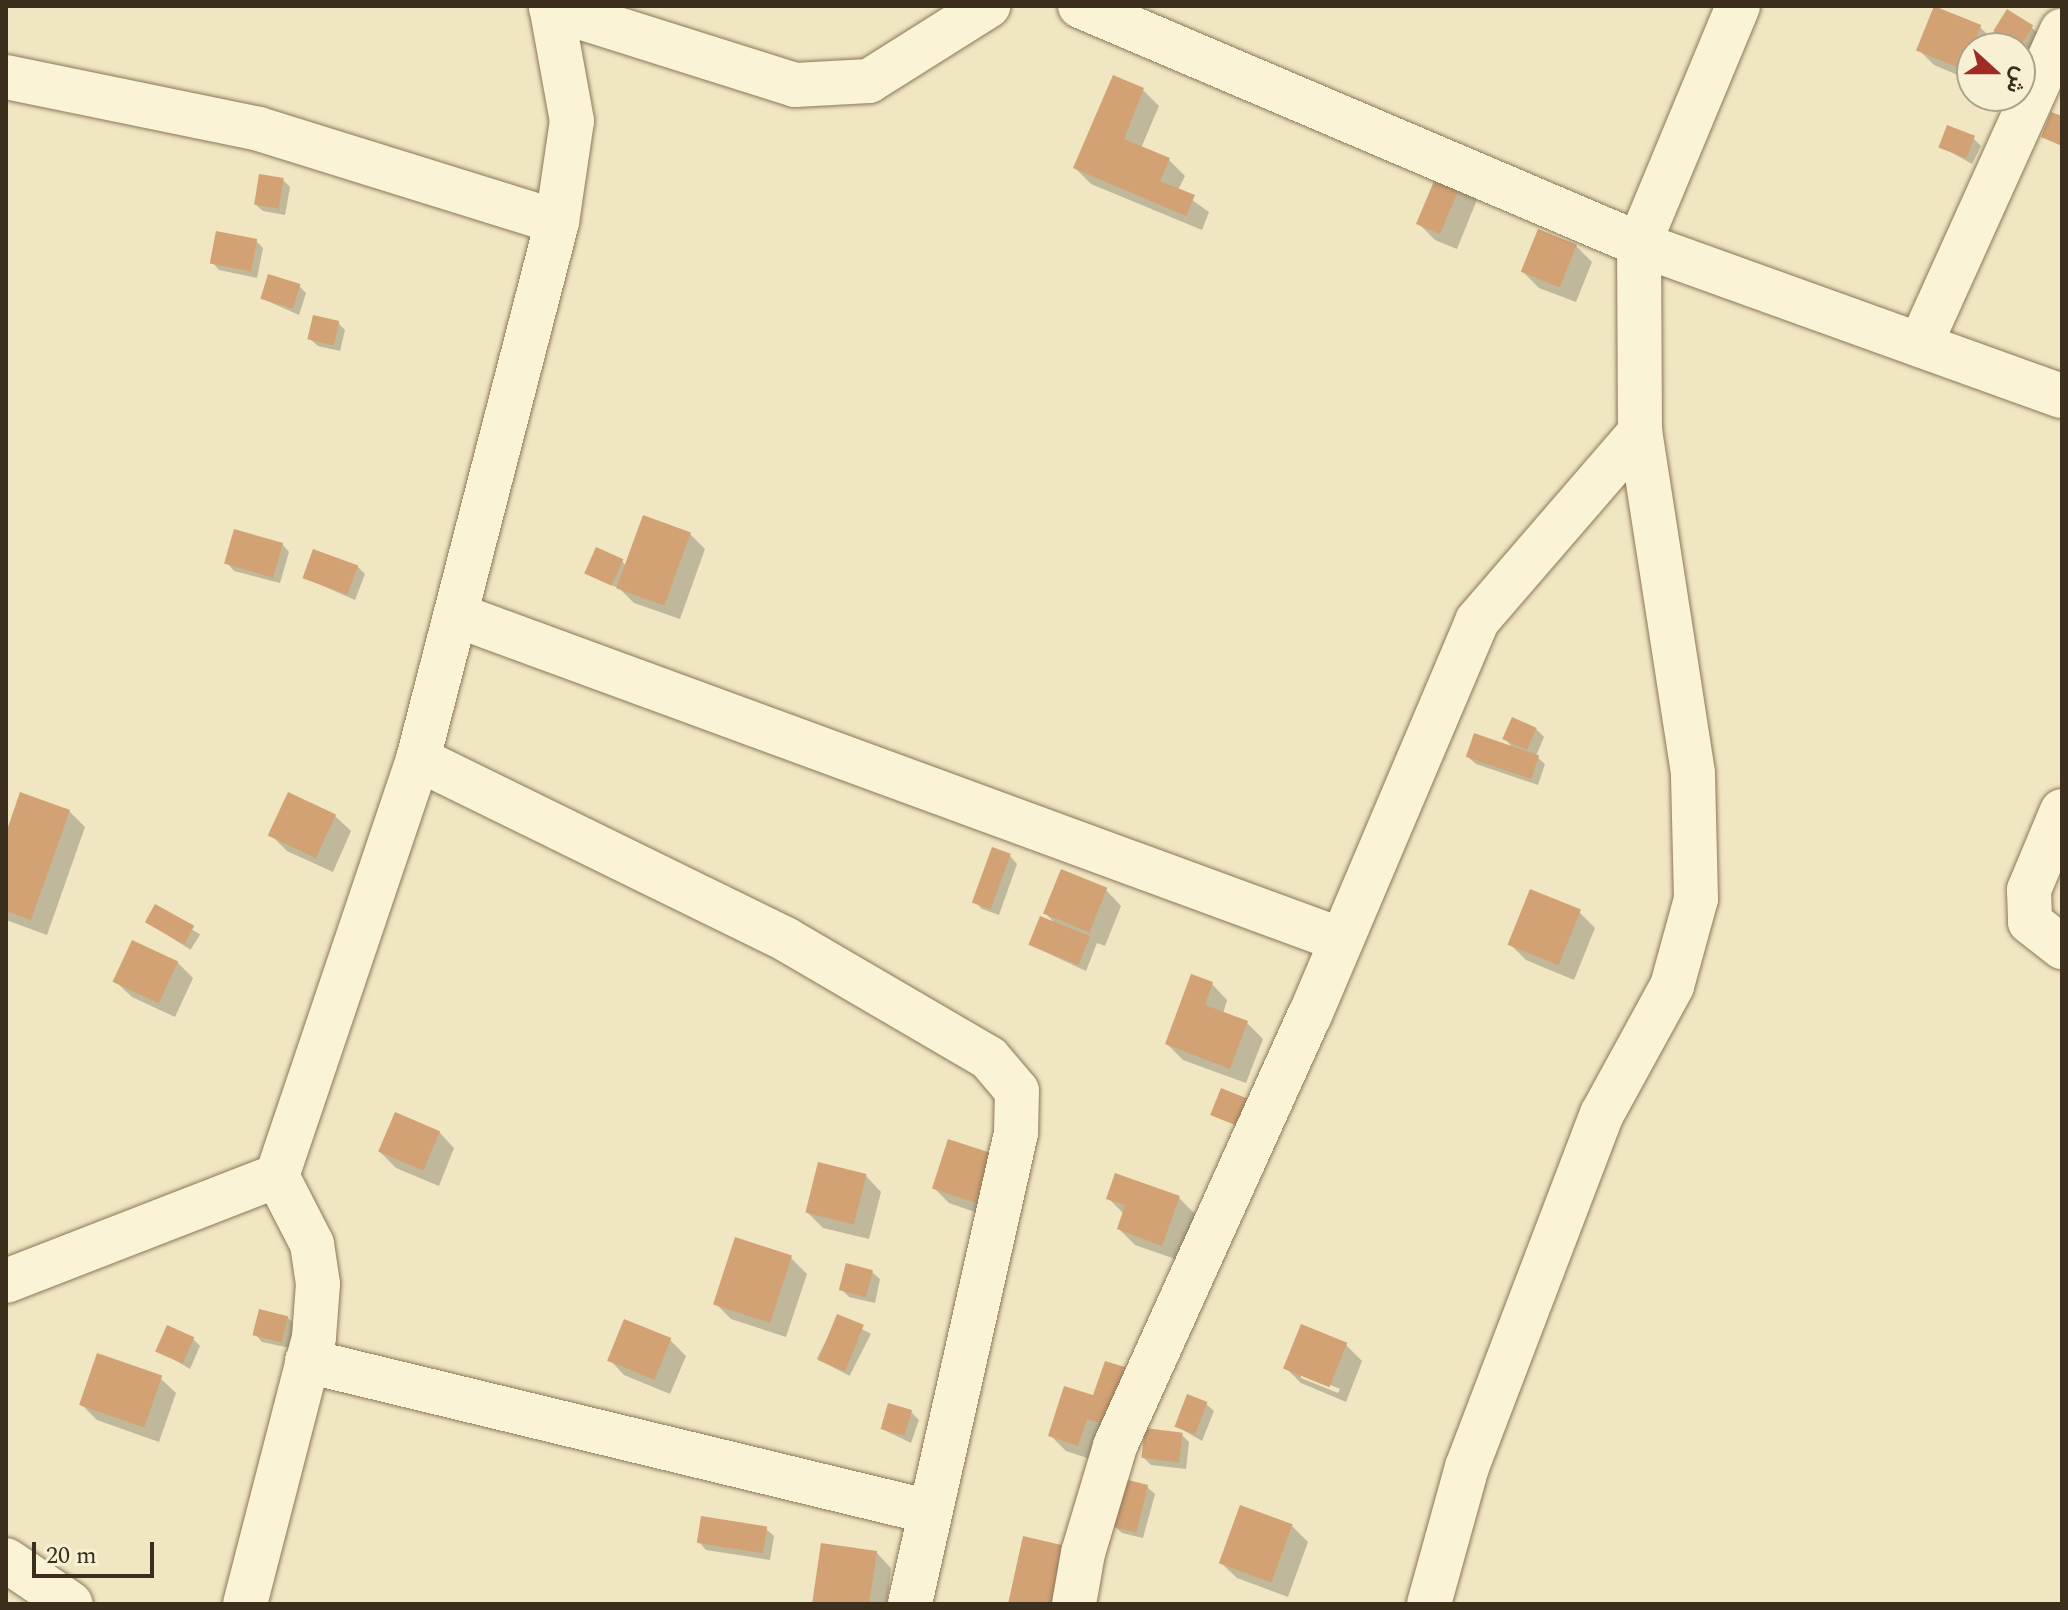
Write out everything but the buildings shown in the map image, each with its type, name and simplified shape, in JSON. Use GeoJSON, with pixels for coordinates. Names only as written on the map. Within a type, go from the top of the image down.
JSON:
{"type":"FeatureCollection","features":[{"type":"Feature","properties":{"kind":"street"},"geometry":{"type":"LineString","coordinates":[[245,1604],[307,1361],[316,1271],[312,1244],[277,1176],[418,759],[557,222],[572,121],[551,7],[795,85],[869,81],[988,6]]}},
{"type":"Feature","properties":{"kind":"street"},"geometry":{"type":"LineString","coordinates":[[1080,6],[1639,244],[2062,396]]}},
{"type":"Feature","properties":{"kind":"street"},"geometry":{"type":"LineString","coordinates":[[1429,1604],[1473,1452],[1602,1114],[1672,986],[1696,899],[1693,773],[1640,432],[1639,244],[1738,6]]}},
{"type":"Feature","properties":{"kind":"street"},"geometry":{"type":"LineString","coordinates":[[1920,345],[2062,31]]}},
{"type":"Feature","properties":{"kind":"street"},"geometry":{"type":"LineString","coordinates":[[6,77],[259,129],[557,222]]}},
{"type":"Feature","properties":{"kind":"street"},"geometry":{"type":"LineString","coordinates":[[1074,1604],[1083,1553],[1115,1446],[1341,940],[1477,621],[1640,432]]}},
{"type":"Feature","properties":{"kind":"street"},"geometry":{"type":"LineString","coordinates":[[456,615],[1341,940]]}},
{"type":"Feature","properties":{"kind":"street"},"geometry":{"type":"LineString","coordinates":[[418,759],[787,940],[989,1058],[1017,1091],[1016,1133],[910,1604]]}},
{"type":"Feature","properties":{"kind":"street"},"geometry":{"type":"LineString","coordinates":[[2062,811],[2029,890],[2030,922],[2062,947]]}},
{"type":"Feature","properties":{"kind":"street"},"geometry":{"type":"LineString","coordinates":[[6,1281],[277,1176]]}},
{"type":"Feature","properties":{"kind":"street"},"geometry":{"type":"LineString","coordinates":[[307,1361],[930,1512]]}},
{"type":"Feature","properties":{"kind":"street"},"geometry":{"type":"LineString","coordinates":[[6,1560],[71,1604]]}}]}
